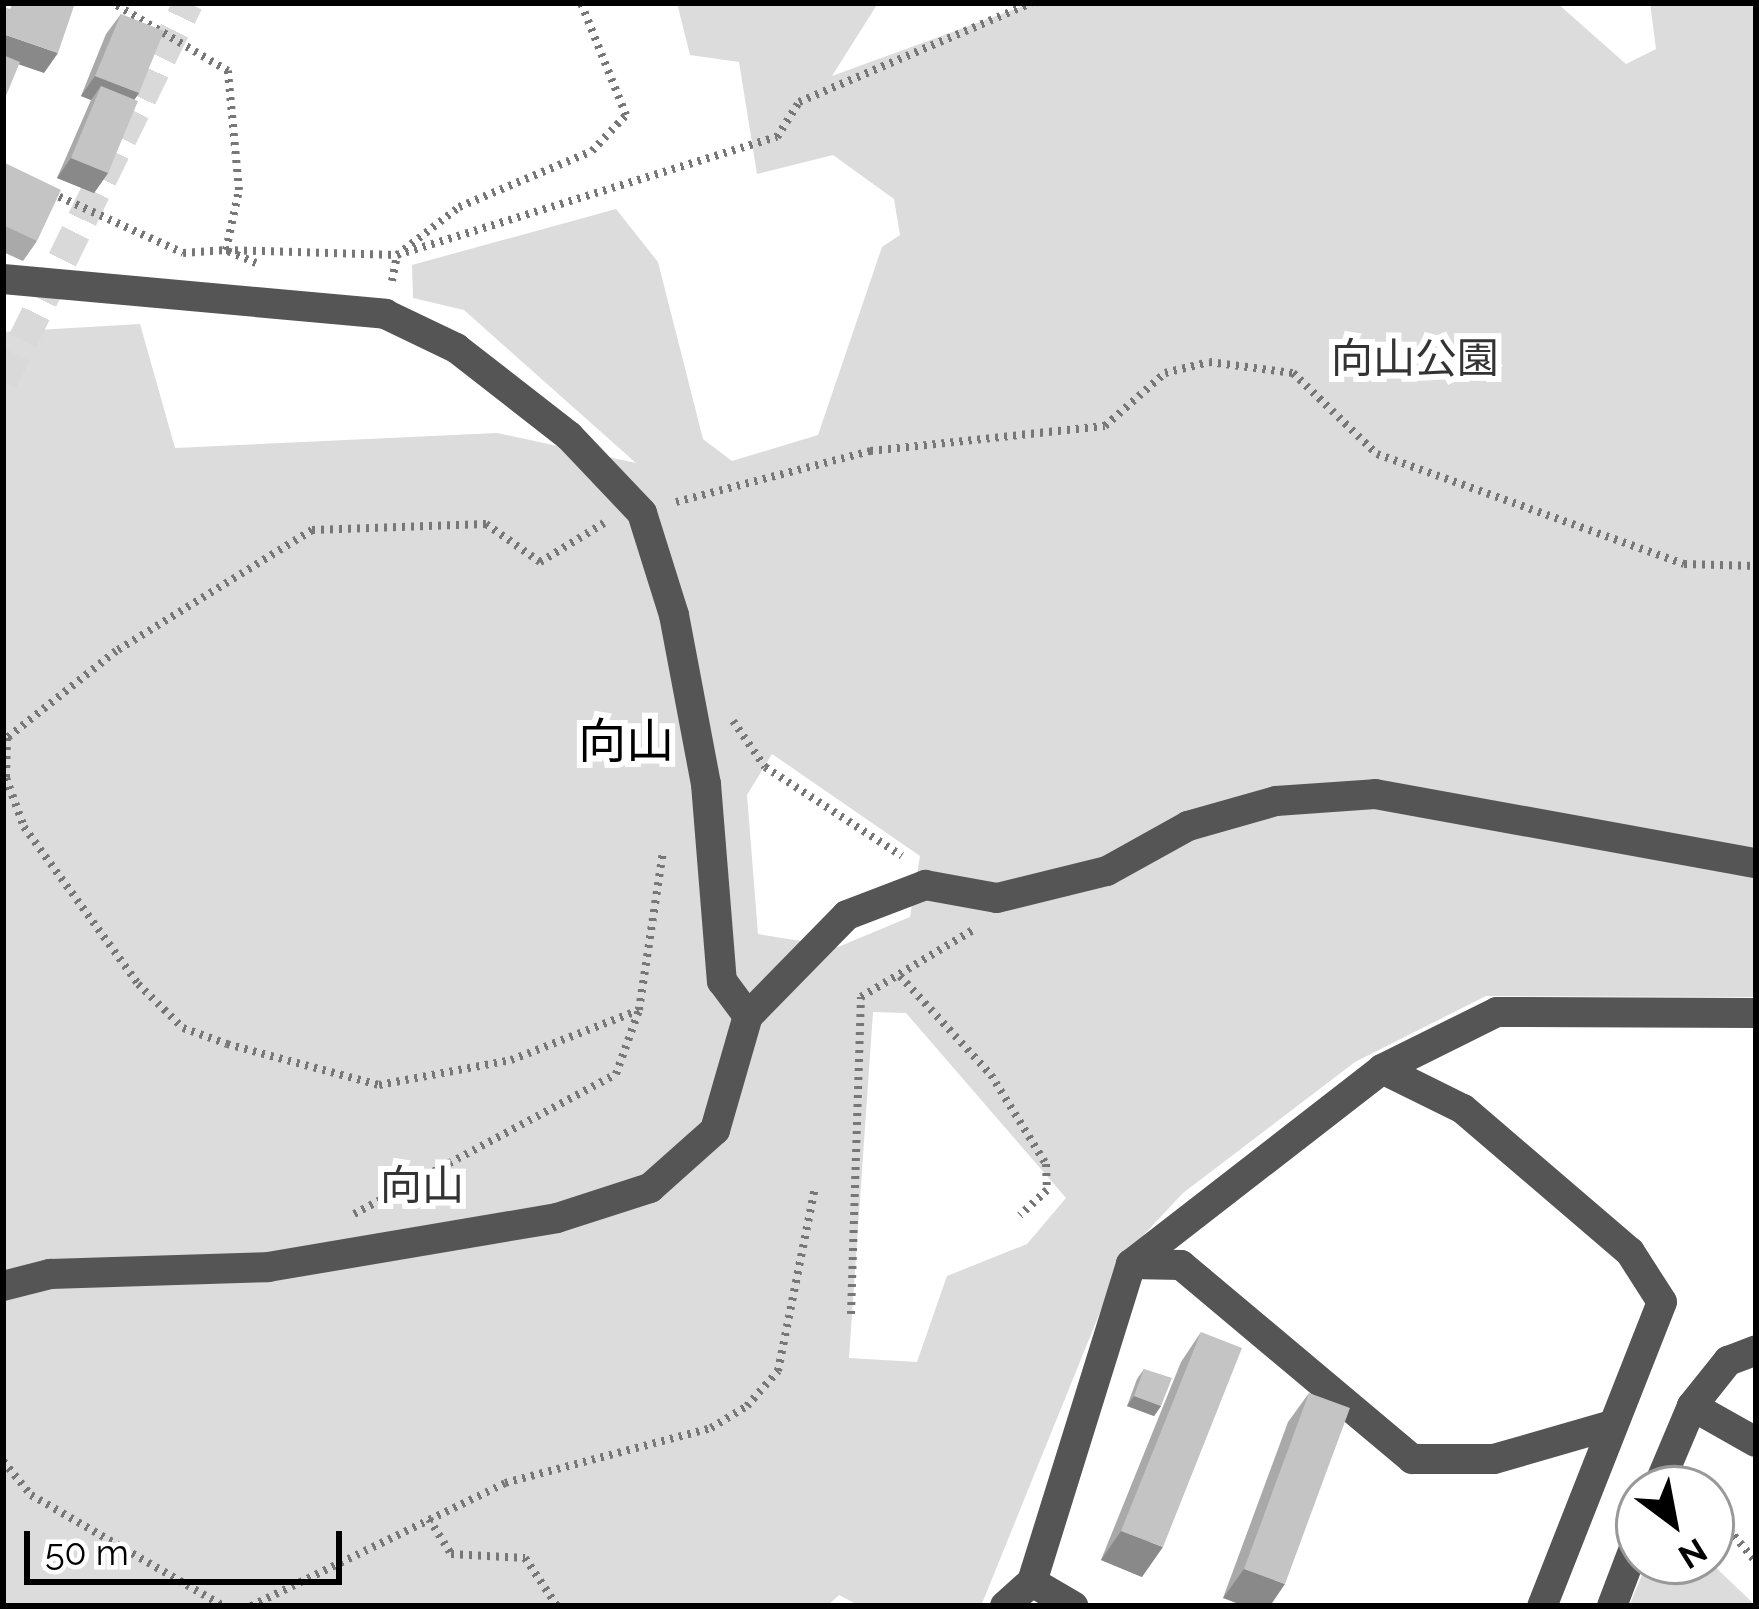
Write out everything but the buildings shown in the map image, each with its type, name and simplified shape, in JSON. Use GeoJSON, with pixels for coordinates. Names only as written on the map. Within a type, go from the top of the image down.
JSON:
{"type":"FeatureCollection","features":[{"type":"Feature","properties":{"kind":"street"},"geometry":{"type":"LineString","coordinates":[[3,279],[386,314],[533,402],[641,513],[706,784],[722,981],[748,1016]]}},
{"type":"Feature","properties":{"kind":"street"},"geometry":{"type":"LineString","coordinates":[[3,1286],[50,1274],[268,1267],[557,1218],[650,1188],[715,1130],[748,1016],[847,915],[926,884],[997,898],[1107,871],[1188,826],[1276,801],[1375,794],[1756,863]]}},
{"type":"Feature","properties":{"kind":"street"},"geometry":{"type":"LineString","coordinates":[[1005,1606],[1033,1582],[1131,1264],[1382,1069],[1497,1012],[1756,1013]]}},
{"type":"Feature","properties":{"kind":"street"},"geometry":{"type":"LineString","coordinates":[[1382,1069],[1462,1109],[1630,1252],[1662,1302],[1542,1606]]}},
{"type":"Feature","properties":{"kind":"street"},"geometry":{"type":"LineString","coordinates":[[1131,1264],[1181,1265],[1412,1459],[1494,1459],[1612,1425]]}},
{"type":"Feature","properties":{"kind":"street"},"geometry":{"type":"LineString","coordinates":[[1667,1465],[1692,1406],[1728,1361],[1756,1350]]}},
{"type":"Feature","properties":{"kind":"street"},"geometry":{"type":"LineString","coordinates":[[1692,1406],[1756,1442]]}},
{"type":"Feature","properties":{"kind":"street"},"geometry":{"type":"LineString","coordinates":[[1033,1582],[1072,1606]]}},
{"type":"Feature","properties":{"kind":"path"},"geometry":{"type":"LineString","coordinates":[[113,3],[228,71],[239,190],[226,250]]}},
{"type":"Feature","properties":{"kind":"path"},"geometry":{"type":"LineString","coordinates":[[386,314],[397,255],[459,207],[592,151],[618,129],[626,115],[581,3]]}},
{"type":"Feature","properties":{"kind":"path"},"geometry":{"type":"LineString","coordinates":[[37,187],[183,253],[397,255],[777,137],[799,102],[1031,3]]}},
{"type":"Feature","properties":{"kind":"path"},"geometry":{"type":"LineString","coordinates":[[226,250],[270,269],[287,304]]}},
{"type":"Feature","properties":{"kind":"path"},"geometry":{"type":"LineString","coordinates":[[729,716],[765,767],[909,861],[926,884]]}},
{"type":"Feature","properties":{"kind":"path"},"geometry":{"type":"LineString","coordinates":[[336,1223],[616,1073],[639,1010],[663,852]]}},
{"type":"Feature","properties":{"kind":"path"},"geometry":{"type":"LineString","coordinates":[[851,1313],[852,1030],[861,998],[973,930],[997,898]]}},
{"type":"Feature","properties":{"kind":"path"},"geometry":{"type":"LineString","coordinates":[[900,976],[992,1075],[1046,1164],[1047,1190],[1020,1215]]}},
{"type":"Feature","properties":{"kind":"path"},"geometry":{"type":"LineString","coordinates":[[251,1606],[506,1483],[711,1428],[747,1406],[778,1371],[815,1187]]}},
{"type":"Feature","properties":{"kind":"path"},"geometry":{"type":"LineString","coordinates":[[3,1461],[31,1495],[223,1606]]}},
{"type":"Feature","properties":{"kind":"path"},"geometry":{"type":"LineString","coordinates":[[429,1519],[451,1554],[525,1558],[557,1606]]}},
{"type":"Feature","properties":{"kind":"path"},"geometry":{"type":"LineString","coordinates":[[1735,1537],[1756,1562]]}},
{"type":"Feature","properties":{"kind":"green space","name":"向山"},"geometry":{"type":"Polygon","coordinates":[[[677,3],[878,3],[832,76],[1032,3],[1557,3],[1626,64],[1656,49],[1650,3],[1756,3],[1756,997],[1486,996],[1355,1062],[1183,1193],[1122,1258],[981,1606],[860,1606],[839,1595],[827,1606],[3,1606],[3,332],[140,324],[175,448],[497,433],[636,463],[464,310],[413,298],[412,265],[616,209],[658,262],[703,439],[732,461],[818,435],[882,247],[900,235],[894,199],[833,155],[757,174],[739,62],[690,55],[677,3]],[[772,754],[747,795],[758,934],[838,947],[910,917],[920,856],[772,754]],[[873,1012],[849,1358],[917,1362],[947,1276],[1027,1244],[1066,1198],[906,1013],[873,1012]]]}},
{"type":"Feature","properties":{"kind":"green space"},"geometry":{"type":"Polygon","coordinates":[[[1638,1585],[1734,1585],[1756,1606],[1629,1606],[1638,1585]]]}},
{"type":"Feature","properties":{"kind":"tunnel"},"geometry":{"type":"LineString","coordinates":[[3,381],[188,3]]}},
{"type":"Feature","properties":{"kind":"district","name":"向山"},"geometry":{"type":"Point","coordinates":[626,742]}},
{"type":"Feature","properties":{"kind":"park label","name":"向山公園"},"geometry":{"type":"Point","coordinates":[1415,359]}}]}
